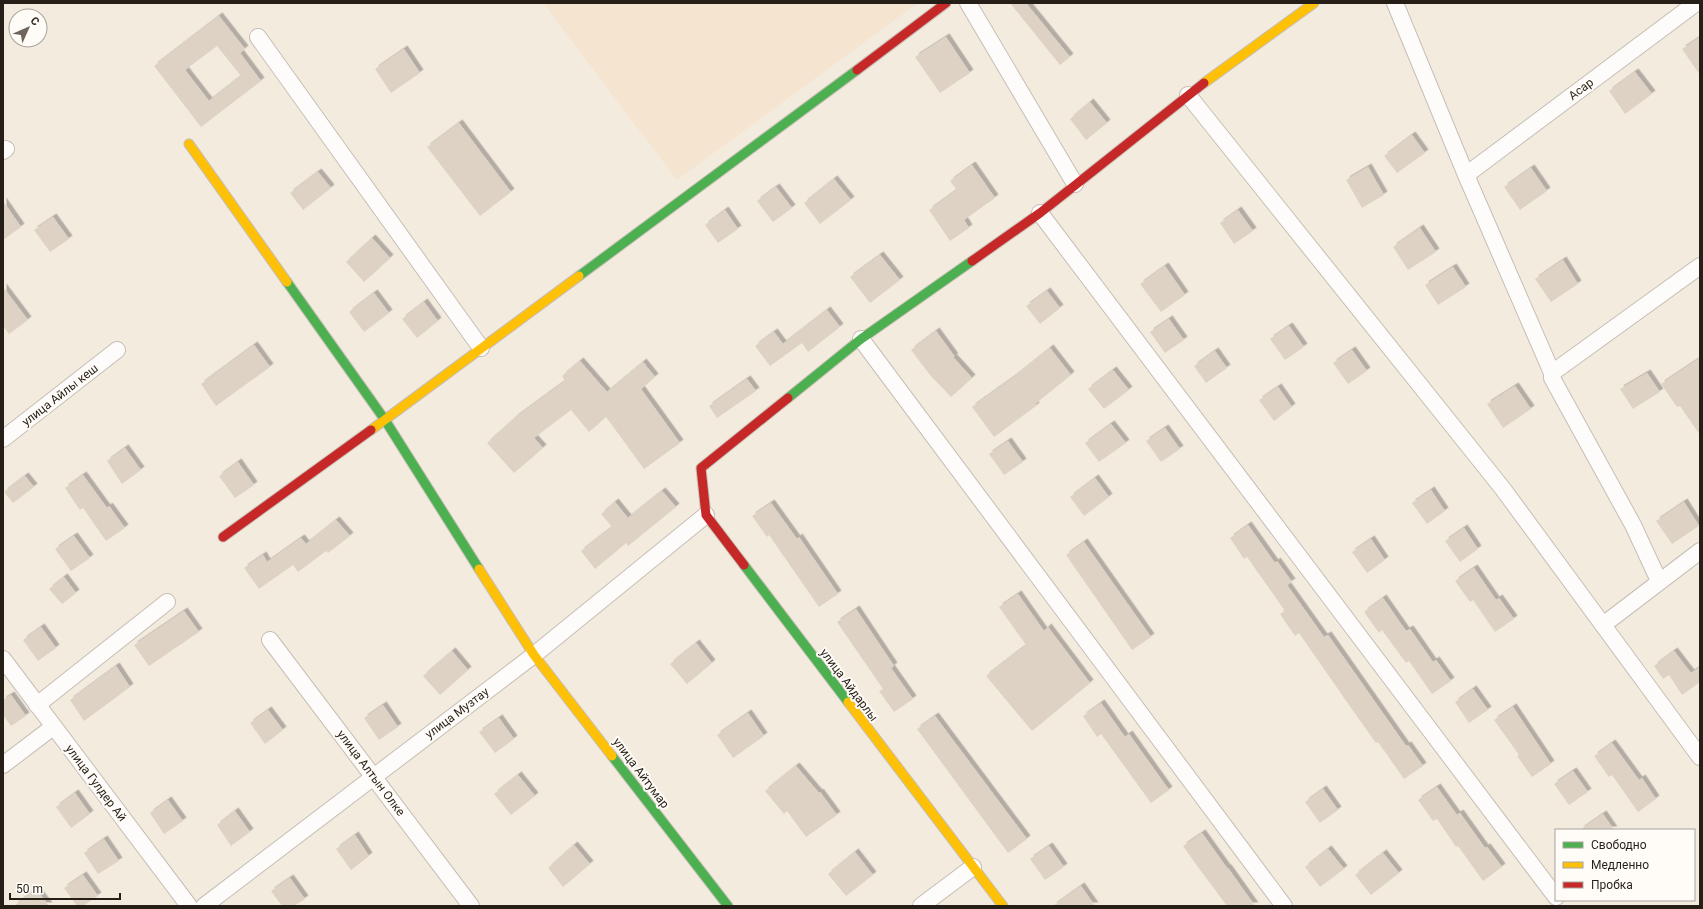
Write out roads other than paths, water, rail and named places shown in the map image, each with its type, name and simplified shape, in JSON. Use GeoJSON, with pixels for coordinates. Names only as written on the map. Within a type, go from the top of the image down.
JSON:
{"type":"FeatureCollection","features":[{"type":"Feature","properties":{"kind":"street"},"geometry":{"type":"LineString","coordinates":[[223,537],[386,420],[946,3]]}},
{"type":"Feature","properties":{"kind":"street"},"geometry":{"type":"LineString","coordinates":[[968,3],[1075,184]]}},
{"type":"Feature","properties":{"kind":"street"},"geometry":{"type":"LineString","coordinates":[[706,516],[701,468],[862,339],[1040,213],[1188,95],[1314,3]]}},
{"type":"Feature","properties":{"kind":"street"},"geometry":{"type":"LineString","coordinates":[[1395,3],[1466,175],[1552,373],[1552,378],[1633,525],[1659,581]]}},
{"type":"Feature","properties":{"kind":"street","name":"Асар"},"geometry":{"type":"LineString","coordinates":[[1466,175],[1696,3]]}},
{"type":"Feature","properties":{"kind":"street"},"geometry":{"type":"LineString","coordinates":[[258,37],[482,348]]}},
{"type":"Feature","properties":{"kind":"street"},"geometry":{"type":"LineString","coordinates":[[1188,95],[1503,489],[1700,757]]}},
{"type":"Feature","properties":{"kind":"street","name":"улица Айтумар"},"geometry":{"type":"LineString","coordinates":[[190,144],[386,420],[534,655],[728,906]]}},
{"type":"Feature","properties":{"kind":"street"},"geometry":{"type":"LineString","coordinates":[[1040,213],[1555,896]]}},
{"type":"Feature","properties":{"kind":"street"},"geometry":{"type":"LineString","coordinates":[[1552,373],[1700,266]]}},
{"type":"Feature","properties":{"kind":"street"},"geometry":{"type":"LineString","coordinates":[[862,339],[1284,906]]}},
{"type":"Feature","properties":{"kind":"street","name":"улица Айлы кеш"},"geometry":{"type":"LineString","coordinates":[[3,440],[116,350]]}},
{"type":"Feature","properties":{"kind":"street","name":"улица Музтау"},"geometry":{"type":"LineString","coordinates":[[204,906],[534,655],[706,516]]}},
{"type":"Feature","properties":{"kind":"street","name":"улица Айдарлы"},"geometry":{"type":"LineString","coordinates":[[706,516],[1003,906]]}},
{"type":"Feature","properties":{"kind":"street"},"geometry":{"type":"LineString","coordinates":[[1603,625],[1700,551]]}},
{"type":"Feature","properties":{"kind":"street"},"geometry":{"type":"LineString","coordinates":[[37,705],[167,602]]}},
{"type":"Feature","properties":{"kind":"street","name":"улица Алтын Олке"},"geometry":{"type":"LineString","coordinates":[[270,640],[472,906]]}},
{"type":"Feature","properties":{"kind":"street","name":"улица Гулдер Ай"},"geometry":{"type":"LineString","coordinates":[[3,659],[189,906]]}},
{"type":"Feature","properties":{"kind":"street"},"geometry":{"type":"LineString","coordinates":[[3,765],[53,727]]}},
{"type":"Feature","properties":{"kind":"street"},"geometry":{"type":"LineString","coordinates":[[921,906],[973,867]]}}]}
